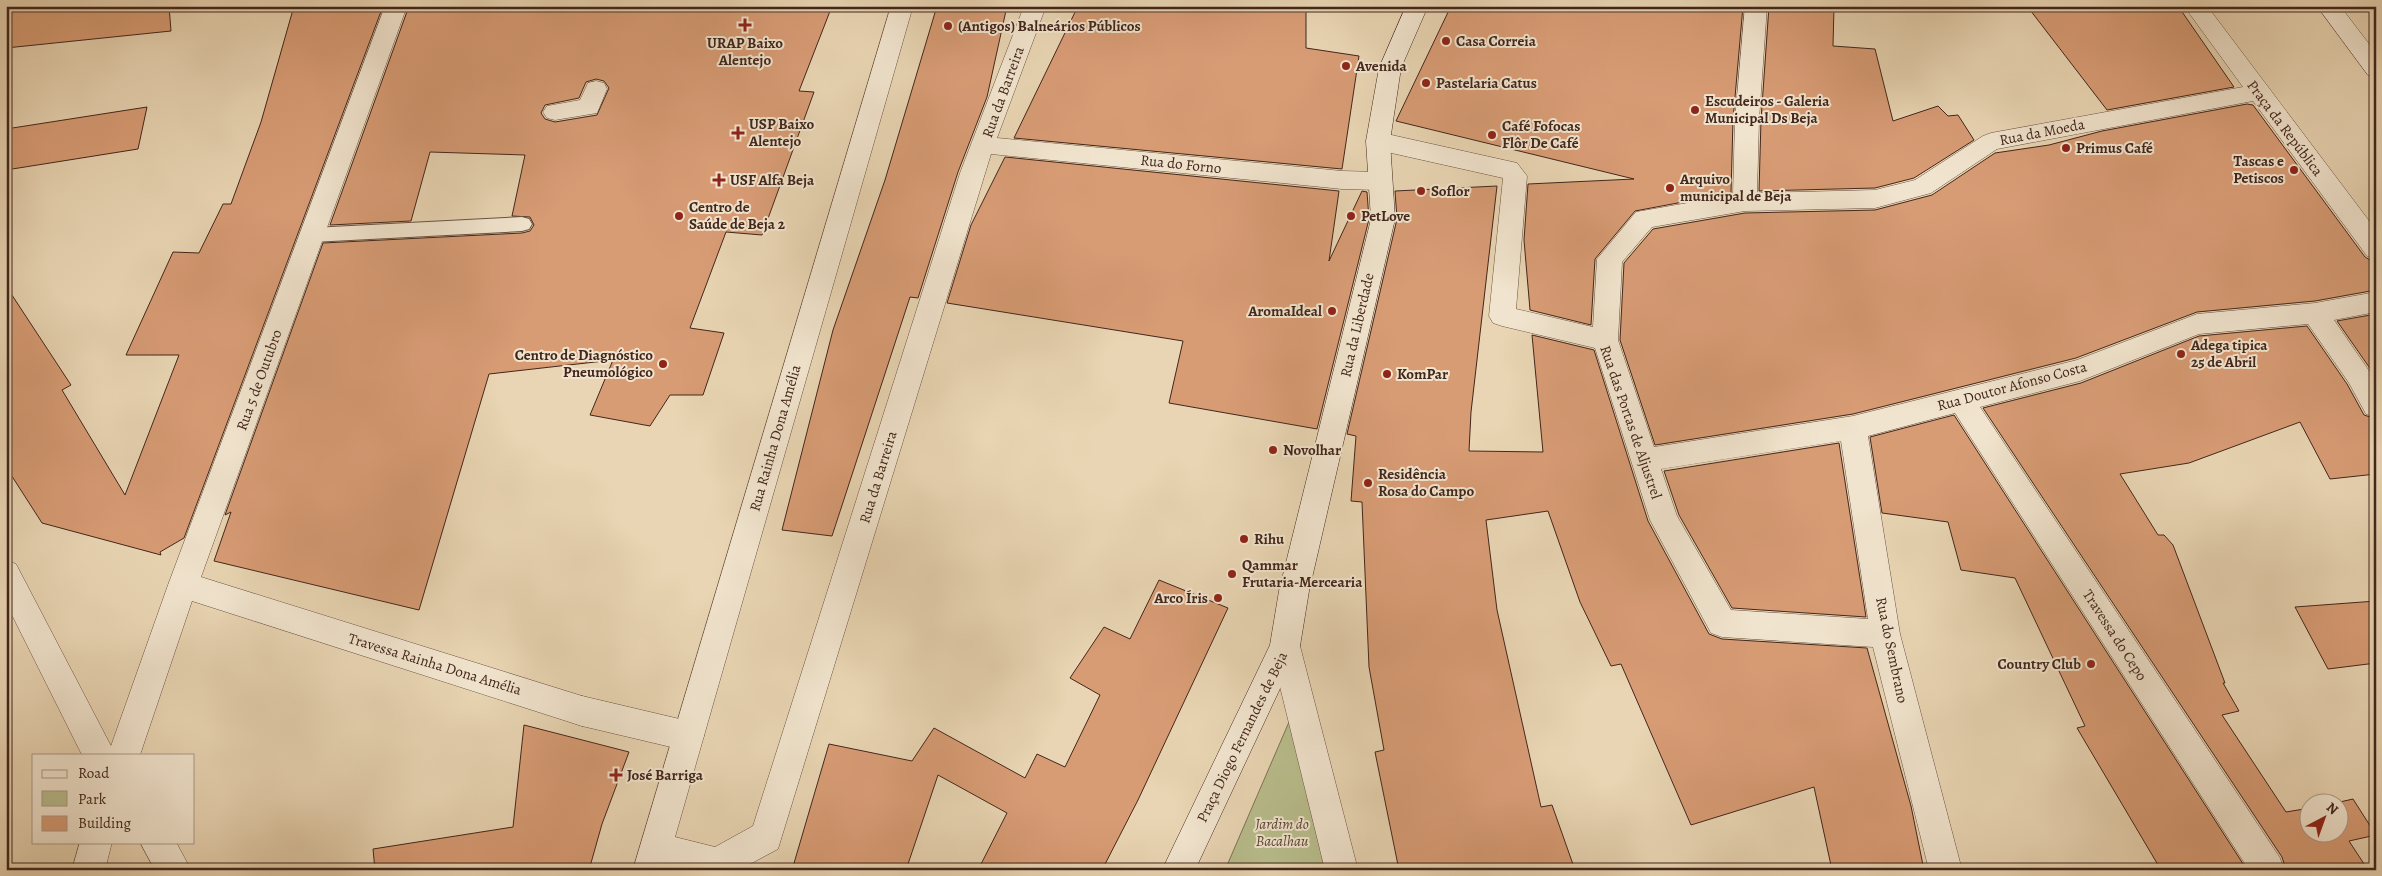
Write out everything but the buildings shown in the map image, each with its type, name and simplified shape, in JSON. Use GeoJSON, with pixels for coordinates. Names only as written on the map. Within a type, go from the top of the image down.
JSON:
{"type":"FeatureCollection","features":[{"type":"Feature","properties":{"kind":"street","name":"Rua 5 de Outubro"},"geometry":{"type":"LineString","coordinates":[[124,754],[183,586],[396,6]]}},
{"type":"Feature","properties":{"kind":"street","name":"Rua Rainha Dona Amélia"},"geometry":{"type":"LineString","coordinates":[[652,859],[902,6]]}},
{"type":"Feature","properties":{"kind":"street","name":"Rua da Barreira"},"geometry":{"type":"LineString","coordinates":[[652,859],[717,864],[766,838],[969,182],[1035,6]]}},
{"type":"Feature","properties":{"kind":"street","name":"Rua da Liberdade"},"geometry":{"type":"LineString","coordinates":[[1285,646],[1294,591],[1383,219],[1379,181],[1378,141],[1390,68],[1417,6]]}},
{"type":"Feature","properties":{"kind":"street"},"geometry":{"type":"LineString","coordinates":[[1745,202],[1747,120],[1756,6]]}},
{"type":"Feature","properties":{"kind":"street","name":"Praça da República"},"geometry":{"type":"LineString","coordinates":[[2195,6],[2257,92],[2376,249]]}},
{"type":"Feature","properties":{"kind":"street"},"geometry":{"type":"LineString","coordinates":[[2328,6],[2376,69]]}},
{"type":"Feature","properties":{"kind":"street"},"geometry":{"type":"LineString","coordinates":[[555,112],[589,107],[596,89]]}},
{"type":"Feature","properties":{"kind":"street","name":"Rua da Moeda"},"geometry":{"type":"LineString","coordinates":[[1605,340],[1610,258],[1645,219],[1745,202],[1875,199],[1922,187],[1991,142],[2257,92]]}},
{"type":"Feature","properties":{"kind":"street","name":"Rua das Portas de Aljustrel"},"geometry":{"type":"LineString","coordinates":[[1378,141],[1509,169],[1515,176],[1502,316],[1605,340],[1664,520],[1722,624],[1886,634]]}},
{"type":"Feature","properties":{"kind":"street","name":"Rua do Forno"},"geometry":{"type":"LineString","coordinates":[[983,145],[1342,180],[1379,181]]}},
{"type":"Feature","properties":{"kind":"street","name":"Rua Doutor Afonso Costa"},"geometry":{"type":"LineString","coordinates":[[1644,460],[1853,428],[2080,370],[2197,324],[2315,313],[2376,302]]}},
{"type":"Feature","properties":{"kind":"street"},"geometry":{"type":"LineString","coordinates":[[2315,313],[2358,375],[2376,406]]}},
{"type":"Feature","properties":{"kind":"street","name":"Travessa do Cepo"},"geometry":{"type":"LineString","coordinates":[[1961,400],[2268,870]]}},
{"type":"Feature","properties":{"kind":"street","name":"Rua do Sembrano"},"geometry":{"type":"LineString","coordinates":[[1853,428],[1886,634],[1946,870]]}},
{"type":"Feature","properties":{"kind":"street"},"geometry":{"type":"LineString","coordinates":[[6,573],[98,754]]}},
{"type":"Feature","properties":{"kind":"street","name":"Travessa Rainha Dona Amélia"},"geometry":{"type":"LineString","coordinates":[[183,586],[582,711],[688,736]]}},
{"type":"Feature","properties":{"kind":"street","name":"Praça Diogo Fernandes de Beja"},"geometry":{"type":"LineString","coordinates":[[1178,870],[1285,646]]}},
{"type":"Feature","properties":{"kind":"street","name":"Praça Diogo Fernandes de Beja"},"geometry":{"type":"LineString","coordinates":[[1285,646],[1342,870]]}},
{"type":"Feature","properties":{"kind":"street"},"geometry":{"type":"LineString","coordinates":[[88,870],[95,844]]}},
{"type":"Feature","properties":{"kind":"street"},"geometry":{"type":"LineString","coordinates":[[157,844],[174,870]]}},
{"type":"Feature","properties":{"kind":"lane"},"geometry":{"type":"LineString","coordinates":[[312,235],[522,224]]}},
{"type":"Feature","properties":{"kind":"green space","name":"Jardim do Bacalhau"},"geometry":{"type":"Polygon","coordinates":[[[1289,722],[1331,870],[1225,870],[1289,722]]]}},
{"type":"Feature","properties":{"kind":"place","name":"URAP Baixo Alentejo"},"geometry":{"type":"Point","coordinates":[745,25]}},
{"type":"Feature","properties":{"kind":"place","name":"(Antigos) Balneários Públicos"},"geometry":{"type":"Point","coordinates":[948,26]}},
{"type":"Feature","properties":{"kind":"place","name":"Casa Correia"},"geometry":{"type":"Point","coordinates":[1446,41]}},
{"type":"Feature","properties":{"kind":"place","name":"Avenida"},"geometry":{"type":"Point","coordinates":[1346,66]}},
{"type":"Feature","properties":{"kind":"place","name":"Pastelaria Catus"},"geometry":{"type":"Point","coordinates":[1426,83]}},
{"type":"Feature","properties":{"kind":"place","name":"Escudeiros - Galeria Municipal Ds Beja"},"geometry":{"type":"Point","coordinates":[1695,110]}},
{"type":"Feature","properties":{"kind":"place","name":"USP Baixo Alentejo"},"geometry":{"type":"Point","coordinates":[738,133]}},
{"type":"Feature","properties":{"kind":"place","name":"Café Fofocas Flôr De Café"},"geometry":{"type":"Point","coordinates":[1492,135]}},
{"type":"Feature","properties":{"kind":"place","name":"Primus Café"},"geometry":{"type":"Point","coordinates":[2066,148]}},
{"type":"Feature","properties":{"kind":"place","name":"Tascas e Petiscos"},"geometry":{"type":"Point","coordinates":[2294,170]}},
{"type":"Feature","properties":{"kind":"place","name":"USF Alfa Beja"},"geometry":{"type":"Point","coordinates":[719,180]}},
{"type":"Feature","properties":{"kind":"place","name":"Arquivo municipal de Beja"},"geometry":{"type":"Point","coordinates":[1670,188]}},
{"type":"Feature","properties":{"kind":"place","name":"Soflor"},"geometry":{"type":"Point","coordinates":[1421,191]}},
{"type":"Feature","properties":{"kind":"place","name":"Centro de Saúde de Beja 2"},"geometry":{"type":"Point","coordinates":[679,216]}},
{"type":"Feature","properties":{"kind":"place","name":"PetLove"},"geometry":{"type":"Point","coordinates":[1351,216]}},
{"type":"Feature","properties":{"kind":"place","name":"AromaIdeal"},"geometry":{"type":"Point","coordinates":[1332,311]}},
{"type":"Feature","properties":{"kind":"place","name":"Adega tipica 25 de Abril"},"geometry":{"type":"Point","coordinates":[2181,354]}},
{"type":"Feature","properties":{"kind":"place","name":"Centro de Diagnóstico Pneumológico"},"geometry":{"type":"Point","coordinates":[663,364]}},
{"type":"Feature","properties":{"kind":"place","name":"KomPar"},"geometry":{"type":"Point","coordinates":[1387,374]}},
{"type":"Feature","properties":{"kind":"place","name":"Novolhar"},"geometry":{"type":"Point","coordinates":[1273,450]}},
{"type":"Feature","properties":{"kind":"place","name":"Residência Rosa do Campo"},"geometry":{"type":"Point","coordinates":[1368,483]}},
{"type":"Feature","properties":{"kind":"place","name":"Rihu"},"geometry":{"type":"Point","coordinates":[1244,539]}},
{"type":"Feature","properties":{"kind":"place","name":"Qammar Frutaria-Mercearia"},"geometry":{"type":"Point","coordinates":[1232,574]}},
{"type":"Feature","properties":{"kind":"place","name":"Arco Íris"},"geometry":{"type":"Point","coordinates":[1218,598]}},
{"type":"Feature","properties":{"kind":"place","name":"Country Club"},"geometry":{"type":"Point","coordinates":[2091,664]}},
{"type":"Feature","properties":{"kind":"place","name":"José Barriga"},"geometry":{"type":"Point","coordinates":[616,775]}}]}
